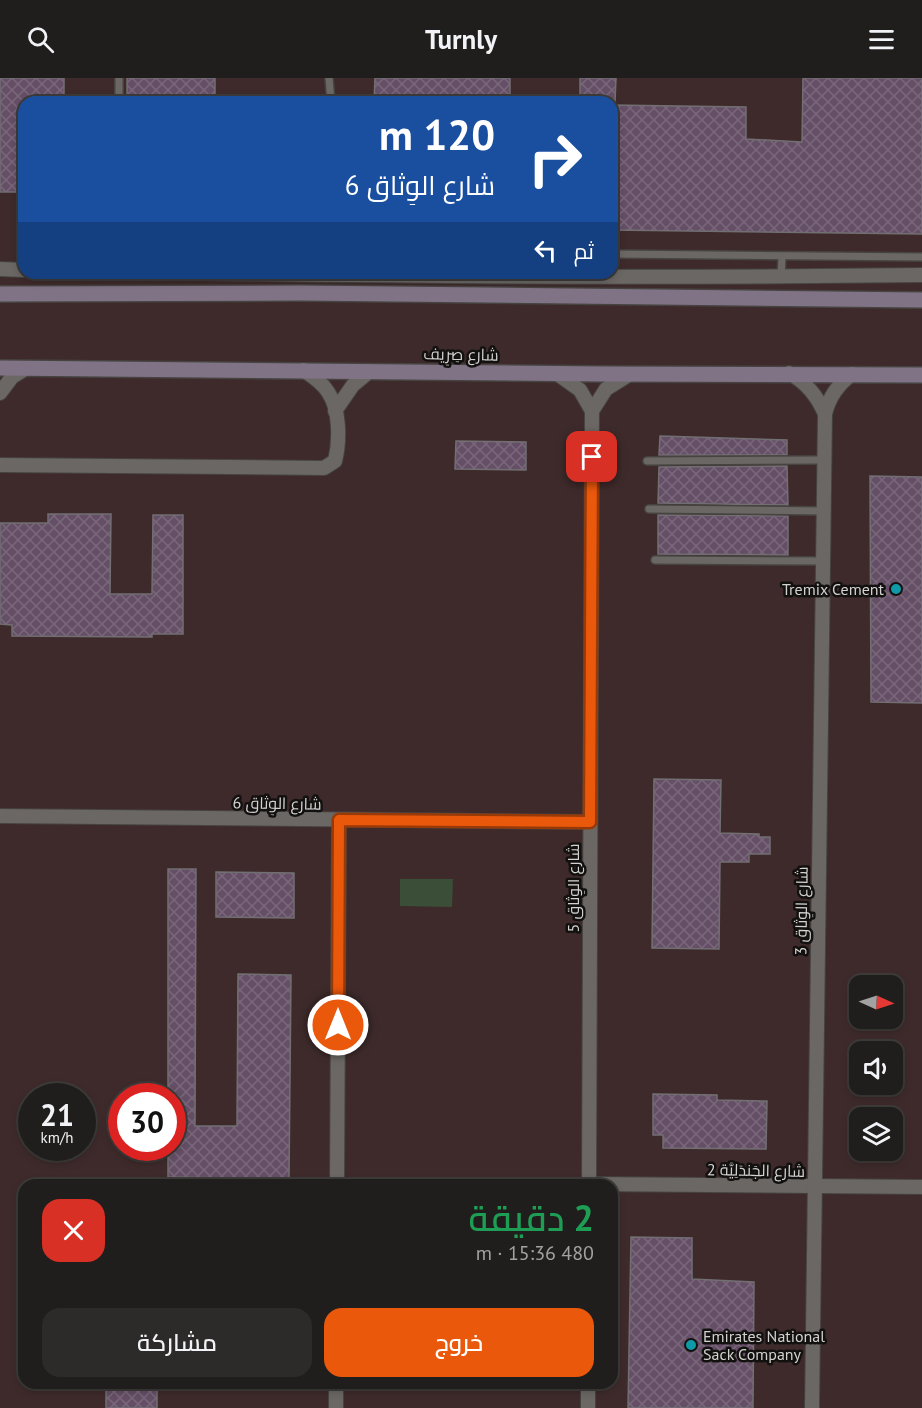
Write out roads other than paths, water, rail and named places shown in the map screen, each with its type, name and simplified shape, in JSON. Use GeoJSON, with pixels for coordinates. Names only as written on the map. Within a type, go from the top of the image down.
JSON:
{"type":"FeatureCollection","features":[{"type":"Feature","properties":{"kind":"street"},"geometry":{"type":"LineString","coordinates":[[0,269],[18,270]]}},
{"type":"Feature","properties":{"kind":"street"},"geometry":{"type":"LineString","coordinates":[[618,275],[781,277],[922,275]]}},
{"type":"Feature","properties":{"kind":"street"},"geometry":{"type":"LineString","coordinates":[[0,294],[300,292],[922,300]]}},
{"type":"Feature","properties":{"kind":"street","name":"شارع صِرِيف"},"geometry":{"type":"LineString","coordinates":[[0,368],[922,375]]}},
{"type":"Feature","properties":{"kind":"street"},"geometry":{"type":"LineString","coordinates":[[0,393],[12,377],[25,369]]}},
{"type":"Feature","properties":{"kind":"street"},"geometry":{"type":"LineString","coordinates":[[0,465],[324,468],[335,461],[338,448],[335,411],[329,393],[303,370]]}},
{"type":"Feature","properties":{"kind":"street"},"geometry":{"type":"LineString","coordinates":[[335,411],[353,385],[370,371]]}},
{"type":"Feature","properties":{"kind":"street"},"geometry":{"type":"LineString","coordinates":[[556,373],[580,390],[592,411],[606,388],[630,374]]}},
{"type":"Feature","properties":{"kind":"street"},"geometry":{"type":"LineString","coordinates":[[789,373],[808,386],[815,394],[825,414]]}},
{"type":"Feature","properties":{"kind":"street","name":"شارع الوِثاق 3"},"geometry":{"type":"LineString","coordinates":[[812,1408],[825,414],[836,387],[852,374]]}},
{"type":"Feature","properties":{"kind":"street","name":"شارع الوِثاق 5"},"geometry":{"type":"LineString","coordinates":[[589,1179],[592,411]]}},
{"type":"Feature","properties":{"kind":"street","name":"شارع الوِثاق 6"},"geometry":{"type":"LineString","coordinates":[[0,816],[590,822]]}},
{"type":"Feature","properties":{"kind":"street"},"geometry":{"type":"LineString","coordinates":[[337,1179],[339,820]]}},
{"type":"Feature","properties":{"kind":"street","name":"شارع الجَندَلِيَّة 2"},"geometry":{"type":"LineString","coordinates":[[618,1185],[922,1187]]}},
{"type":"Feature","properties":{"kind":"street"},"geometry":{"type":"LineString","coordinates":[[336,1389],[336,1408]]}},
{"type":"Feature","properties":{"kind":"street"},"geometry":{"type":"LineString","coordinates":[[588,1389],[588,1408]]}},
{"type":"Feature","properties":{"kind":"lane"},"geometry":{"type":"LineString","coordinates":[[119,78],[119,96]]}},
{"type":"Feature","properties":{"kind":"lane"},"geometry":{"type":"LineString","coordinates":[[329,78],[330,96]]}},
{"type":"Feature","properties":{"kind":"lane"},"geometry":{"type":"LineString","coordinates":[[618,254],[922,257]]}},
{"type":"Feature","properties":{"kind":"lane"},"geometry":{"type":"LineString","coordinates":[[781,277],[782,257]]}},
{"type":"Feature","properties":{"kind":"lane"},"geometry":{"type":"LineString","coordinates":[[647,461],[824,460]]}},
{"type":"Feature","properties":{"kind":"lane"},"geometry":{"type":"LineString","coordinates":[[650,509],[824,511]]}},
{"type":"Feature","properties":{"kind":"lane"},"geometry":{"type":"LineString","coordinates":[[655,560],[823,561]]}},
{"type":"Feature","properties":{"kind":"place","name":"Tremix Cement"},"geometry":{"type":"Point","coordinates":[896,589]}},
{"type":"Feature","properties":{"kind":"place","name":"Emirates National Sack Company"},"geometry":{"type":"Point","coordinates":[691,1345]}}]}
